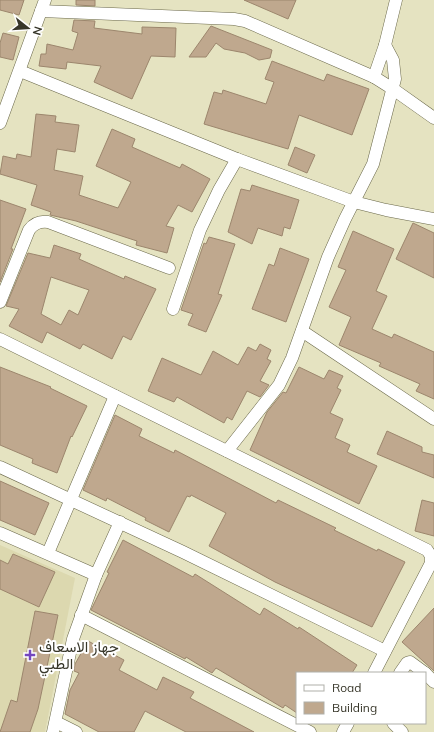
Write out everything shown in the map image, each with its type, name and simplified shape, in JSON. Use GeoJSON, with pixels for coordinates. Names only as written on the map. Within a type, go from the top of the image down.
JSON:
{"type":"FeatureCollection","features":[{"type":"Feature","properties":{"kind":"street"},"geometry":{"type":"LineString","coordinates":[[374,77],[396,0]]}},
{"type":"Feature","properties":{"kind":"street"},"geometry":{"type":"LineString","coordinates":[[0,123],[43,6],[234,19],[257,26],[374,77],[434,118]]}},
{"type":"Feature","properties":{"kind":"street"},"geometry":{"type":"LineString","coordinates":[[227,451],[279,385],[292,358],[328,257],[373,164],[393,89],[395,69],[390,52],[384,45]]}},
{"type":"Feature","properties":{"kind":"street"},"geometry":{"type":"LineString","coordinates":[[20,71],[237,159],[354,202],[434,219]]}},
{"type":"Feature","properties":{"kind":"street"},"geometry":{"type":"LineString","coordinates":[[173,309],[200,230],[219,190],[237,159]]}},
{"type":"Feature","properties":{"kind":"street"},"geometry":{"type":"LineString","coordinates":[[0,302],[29,230],[32,226],[40,222],[48,222],[169,268]]}},
{"type":"Feature","properties":{"kind":"street"},"geometry":{"type":"LineString","coordinates":[[302,331],[434,419]]}},
{"type":"Feature","properties":{"kind":"street"},"geometry":{"type":"LineString","coordinates":[[0,339],[427,550],[431,556],[431,563],[374,672]]}},
{"type":"Feature","properties":{"kind":"street"},"geometry":{"type":"LineString","coordinates":[[48,553],[115,396]]}},
{"type":"Feature","properties":{"kind":"street"},"geometry":{"type":"LineString","coordinates":[[0,466],[71,498],[385,651]]}},
{"type":"Feature","properties":{"kind":"street"},"geometry":{"type":"LineString","coordinates":[[76,732],[55,727],[67,662],[81,615],[96,575],[120,522]]}},
{"type":"Feature","properties":{"kind":"street"},"geometry":{"type":"LineString","coordinates":[[0,533],[96,575]]}},
{"type":"Feature","properties":{"kind":"street"},"geometry":{"type":"LineString","coordinates":[[81,615],[310,732]]}},
{"type":"Feature","properties":{"kind":"street"},"geometry":{"type":"LineString","coordinates":[[401,672],[407,663],[410,662],[424,672]]}},
{"type":"Feature","properties":{"kind":"street"},"geometry":{"type":"LineString","coordinates":[[426,674],[434,682]]}},
{"type":"Feature","properties":{"kind":"street"},"geometry":{"type":"LineString","coordinates":[[394,724],[402,732]]}},
{"type":"Feature","properties":{"kind":"shaded area","name":"جهاز الاسعاف الطبي"},"geometry":{"type":"Polygon","coordinates":[[[0,545],[75,578],[45,732],[0,732],[0,545]]]}},
{"type":"Feature","properties":{"kind":"building"},"geometry":{"type":"Polygon","coordinates":[[[0,0],[24,0],[19,15],[0,10],[0,0]]]}},
{"type":"Feature","properties":{"kind":"building"},"geometry":{"type":"Polygon","coordinates":[[[76,0],[95,0],[95,6],[76,5],[76,0]]]}},
{"type":"Feature","properties":{"kind":"building"},"geometry":{"type":"Polygon","coordinates":[[[244,0],[296,0],[288,19],[244,0]]]}},
{"type":"Feature","properties":{"kind":"building"},"geometry":{"type":"Polygon","coordinates":[[[74,20],[95,21],[94,28],[142,34],[142,27],[176,28],[175,57],[151,56],[132,99],[94,82],[101,66],[67,62],[66,69],[39,66],[41,54],[46,54],[47,44],[73,50],[78,33],[72,31],[74,20]]]}},
{"type":"Feature","properties":{"kind":"building"},"geometry":{"type":"Polygon","coordinates":[[[211,26],[272,50],[270,58],[259,60],[245,53],[224,49],[216,43],[206,57],[189,57],[211,26]]]}},
{"type":"Feature","properties":{"kind":"building"},"geometry":{"type":"Polygon","coordinates":[[[3,33],[19,37],[13,60],[0,57],[0,43],[3,33]]]}},
{"type":"Feature","properties":{"kind":"building"},"geometry":{"type":"Polygon","coordinates":[[[272,61],[324,81],[327,74],[369,89],[352,135],[299,115],[288,149],[204,124],[214,92],[222,94],[223,90],[266,104],[274,82],[265,79],[272,61]]]}},
{"type":"Feature","properties":{"kind":"building"},"geometry":{"type":"Polygon","coordinates":[[[36,114],[56,116],[55,122],[79,125],[75,152],[57,149],[54,170],[83,176],[79,195],[118,208],[131,182],[96,166],[112,129],[135,139],[132,147],[180,168],[182,164],[210,179],[192,212],[178,205],[166,226],[174,228],[167,253],[136,245],[137,241],[76,221],[50,215],[51,212],[31,205],[37,185],[0,174],[3,156],[16,159],[17,154],[31,157],[36,114]]]}},
{"type":"Feature","properties":{"kind":"building"},"geometry":{"type":"Polygon","coordinates":[[[295,147],[315,155],[307,173],[288,165],[295,147]]]}},
{"type":"Feature","properties":{"kind":"building"},"geometry":{"type":"Polygon","coordinates":[[[252,185],[299,200],[290,229],[284,227],[282,236],[258,228],[252,244],[228,232],[241,189],[250,191],[252,185]]]}},
{"type":"Feature","properties":{"kind":"building"},"geometry":{"type":"Polygon","coordinates":[[[0,200],[26,209],[0,282],[0,200]]]}},
{"type":"Feature","properties":{"kind":"building"},"geometry":{"type":"Polygon","coordinates":[[[413,223],[434,233],[434,278],[396,259],[413,223]]]}},
{"type":"Feature","properties":{"kind":"building"},"geometry":{"type":"Polygon","coordinates":[[[353,231],[394,249],[376,291],[387,296],[372,329],[392,338],[394,334],[434,352],[434,399],[416,391],[420,384],[379,366],[381,363],[339,345],[351,317],[329,307],[346,270],[338,267],[353,231]]]}},
{"type":"Feature","properties":{"kind":"building"},"geometry":{"type":"Polygon","coordinates":[[[209,237],[235,244],[218,294],[222,295],[206,332],[188,325],[193,314],[181,310],[204,243],[206,244],[209,237]]]}},
{"type":"Feature","properties":{"kind":"building"},"geometry":{"type":"Polygon","coordinates":[[[54,245],[81,254],[79,259],[124,279],[125,276],[156,289],[131,340],[123,336],[112,359],[83,344],[80,349],[47,332],[42,343],[9,326],[19,309],[6,306],[28,253],[50,258],[54,245]],[[51,277],[41,314],[61,325],[69,310],[78,315],[89,290],[51,277]]]}},
{"type":"Feature","properties":{"kind":"building"},"geometry":{"type":"Polygon","coordinates":[[[280,248],[309,259],[286,322],[252,309],[269,264],[274,266],[280,248]]]}},
{"type":"Feature","properties":{"kind":"building"},"geometry":{"type":"Polygon","coordinates":[[[260,344],[271,350],[267,359],[271,361],[260,381],[269,385],[260,397],[247,391],[232,420],[227,417],[224,423],[177,397],[174,402],[148,391],[162,358],[201,375],[213,351],[238,365],[248,347],[256,351],[260,344]]]}},
{"type":"Feature","properties":{"kind":"building"},"geometry":{"type":"Polygon","coordinates":[[[0,367],[51,387],[50,388],[87,406],[72,437],[71,436],[57,473],[32,463],[33,459],[0,445],[0,367]]]}},
{"type":"Feature","properties":{"kind":"building"},"geometry":{"type":"Polygon","coordinates":[[[299,367],[324,379],[329,370],[343,376],[337,388],[341,390],[330,413],[343,419],[335,438],[350,445],[347,452],[377,466],[359,504],[250,450],[267,412],[283,392],[286,393],[299,367]]]}},
{"type":"Feature","properties":{"kind":"building"},"geometry":{"type":"Polygon","coordinates":[[[115,415],[142,429],[139,436],[174,453],[175,450],[276,503],[278,500],[336,528],[334,530],[377,551],[378,549],[405,562],[372,627],[275,582],[209,546],[226,513],[191,495],[190,497],[187,496],[169,532],[145,520],[146,518],[107,498],[106,501],[83,490],[115,415]]]}},
{"type":"Feature","properties":{"kind":"building"},"geometry":{"type":"Polygon","coordinates":[[[387,431],[422,447],[422,452],[434,455],[434,478],[377,454],[387,431]]]}},
{"type":"Feature","properties":{"kind":"building"},"geometry":{"type":"Polygon","coordinates":[[[0,481],[49,503],[35,535],[0,520],[0,481]]]}},
{"type":"Feature","properties":{"kind":"building"},"geometry":{"type":"Polygon","coordinates":[[[422,500],[434,503],[434,536],[415,531],[422,500]]]}},
{"type":"Feature","properties":{"kind":"building"},"geometry":{"type":"Polygon","coordinates":[[[123,540],[193,577],[195,574],[260,615],[264,608],[298,629],[299,627],[357,665],[353,672],[296,672],[296,712],[285,705],[283,708],[216,668],[212,673],[186,657],[185,659],[91,610],[109,573],[107,572],[123,540]]]}},
{"type":"Feature","properties":{"kind":"building"},"geometry":{"type":"Polygon","coordinates":[[[13,554],[55,572],[39,607],[0,589],[0,560],[8,564],[13,554]]]}},
{"type":"Feature","properties":{"kind":"building"},"geometry":{"type":"Polygon","coordinates":[[[434,608],[434,671],[402,642],[434,608]]]}},
{"type":"Feature","properties":{"kind":"building"},"geometry":{"type":"Polygon","coordinates":[[[35,611],[58,615],[38,709],[30,732],[0,732],[11,700],[17,702],[35,611]]]}},
{"type":"Feature","properties":{"kind":"building"},"geometry":{"type":"Polygon","coordinates":[[[88,641],[124,660],[119,670],[157,690],[163,677],[194,692],[190,698],[254,732],[186,732],[145,711],[134,732],[99,732],[65,714],[70,690],[79,673],[74,671],[75,664],[88,641]]]}},
{"type":"Feature","properties":{"kind":"place","name":"جهاز الاسعاف الطبي"},"geometry":{"type":"Point","coordinates":[30,655]}}]}
